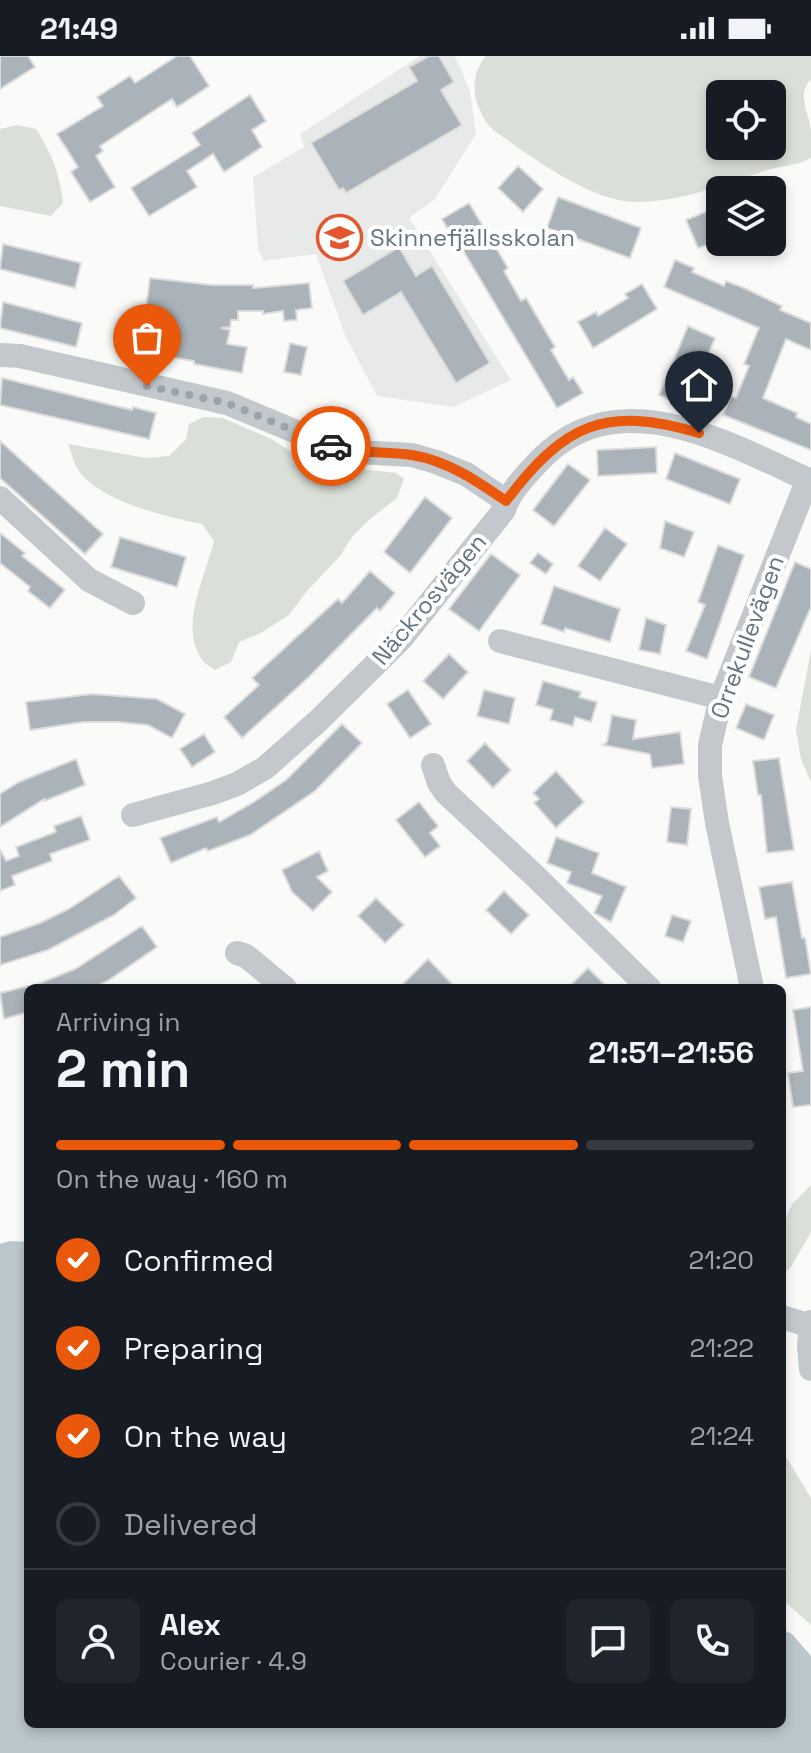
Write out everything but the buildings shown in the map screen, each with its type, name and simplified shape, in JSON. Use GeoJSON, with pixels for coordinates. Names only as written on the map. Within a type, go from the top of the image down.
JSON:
{"type":"FeatureCollection","features":[{"type":"Feature","properties":{"kind":"street"},"geometry":{"type":"LineString","coordinates":[[0,355],[20,356],[227,403],[335,448],[412,455],[466,474],[506,501]]}},
{"type":"Feature","properties":{"kind":"street","name":"Näckrosvägen"},"geometry":{"type":"LineString","coordinates":[[133,815],[237,784],[265,768],[287,749],[401,639],[504,510],[506,501],[537,463],[561,440],[586,428],[624,419],[668,424],[699,433],[810,480]]}},
{"type":"Feature","properties":{"kind":"street","name":"Orrekullevägen"},"geometry":{"type":"LineString","coordinates":[[751,984],[710,776],[710,745],[721,698],[810,480]]}},
{"type":"Feature","properties":{"kind":"street"},"geometry":{"type":"LineString","coordinates":[[0,498],[89,580],[133,603]]}},
{"type":"Feature","properties":{"kind":"street"},"geometry":{"type":"LineString","coordinates":[[500,641],[721,698]]}},
{"type":"Feature","properties":{"kind":"street"},"geometry":{"type":"LineString","coordinates":[[433,765],[446,793],[645,984]]}},
{"type":"Feature","properties":{"kind":"street"},"geometry":{"type":"LineString","coordinates":[[237,953],[246,956],[280,984]]}},
{"type":"Feature","properties":{"kind":"street"},"geometry":{"type":"LineString","coordinates":[[786,1318],[811,1325],[811,1369]]}},
{"type":"Feature","properties":{"kind":"shaded area","name":"Skinnefjällsskolan"},"geometry":{"type":"Polygon","coordinates":[[[420,56],[455,56],[470,91],[476,134],[435,199],[409,218],[511,380],[453,407],[377,396],[345,335],[316,254],[263,261],[258,248],[253,177],[304,147],[300,134],[420,56]]]}},
{"type":"Feature","properties":{"kind":"shaded area"},"geometry":{"type":"Polygon","coordinates":[[[486,56],[811,56],[811,79],[804,97],[811,131],[811,158],[749,176],[706,176],[706,190],[669,199],[619,200],[586,189],[553,171],[489,126],[478,106],[474,89],[477,72],[486,56]]]}},
{"type":"Feature","properties":{"kind":"shaded area"},"geometry":{"type":"Polygon","coordinates":[[[17,125],[36,129],[54,164],[63,203],[51,216],[0,206],[0,129],[17,125]]]}},
{"type":"Feature","properties":{"kind":"shaded area"},"geometry":{"type":"Polygon","coordinates":[[[203,417],[223,418],[271,439],[290,451],[297,465],[307,458],[343,467],[396,473],[404,479],[397,498],[352,537],[340,556],[289,615],[261,633],[239,642],[231,662],[215,670],[202,660],[193,631],[196,600],[214,541],[202,524],[134,506],[100,490],[77,468],[68,444],[146,458],[169,456],[186,439],[189,424],[203,417]]]}},
{"type":"Feature","properties":{"kind":"shaded area"},"geometry":{"type":"Polygon","coordinates":[[[811,650],[811,782],[801,759],[796,730],[811,650]]]}},
{"type":"Feature","properties":{"kind":"shaded area"},"geometry":{"type":"Polygon","coordinates":[[[811,1185],[811,1232],[786,1271],[786,1218],[792,1204],[811,1185]]]}},
{"type":"Feature","properties":{"kind":"shaded area"},"geometry":{"type":"Polygon","coordinates":[[[24,1242],[24,1728],[786,1728],[786,1631],[811,1656],[811,1753],[0,1753],[0,1244],[24,1242]]]}},
{"type":"Feature","properties":{"kind":"shaded area"},"geometry":{"type":"Polygon","coordinates":[[[786,1457],[811,1498],[811,1625],[786,1603],[786,1457]]]}},
{"type":"Feature","properties":{"kind":"way so far"},"geometry":{"type":"LineString","coordinates":[[147,386],[227,403],[331,446]]}},
{"type":"Feature","properties":{"kind":"place","name":"Skinnefjällsskolan"},"geometry":{"type":"Point","coordinates":[339,237]}},
{"type":"Feature","properties":{"kind":"route"},"geometry":{"type":"LineString","coordinates":[[331,446],[356,452],[412,455],[436,462],[466,474],[506,501],[552,448],[586,428],[624,419],[668,424],[699,433]]}}]}
